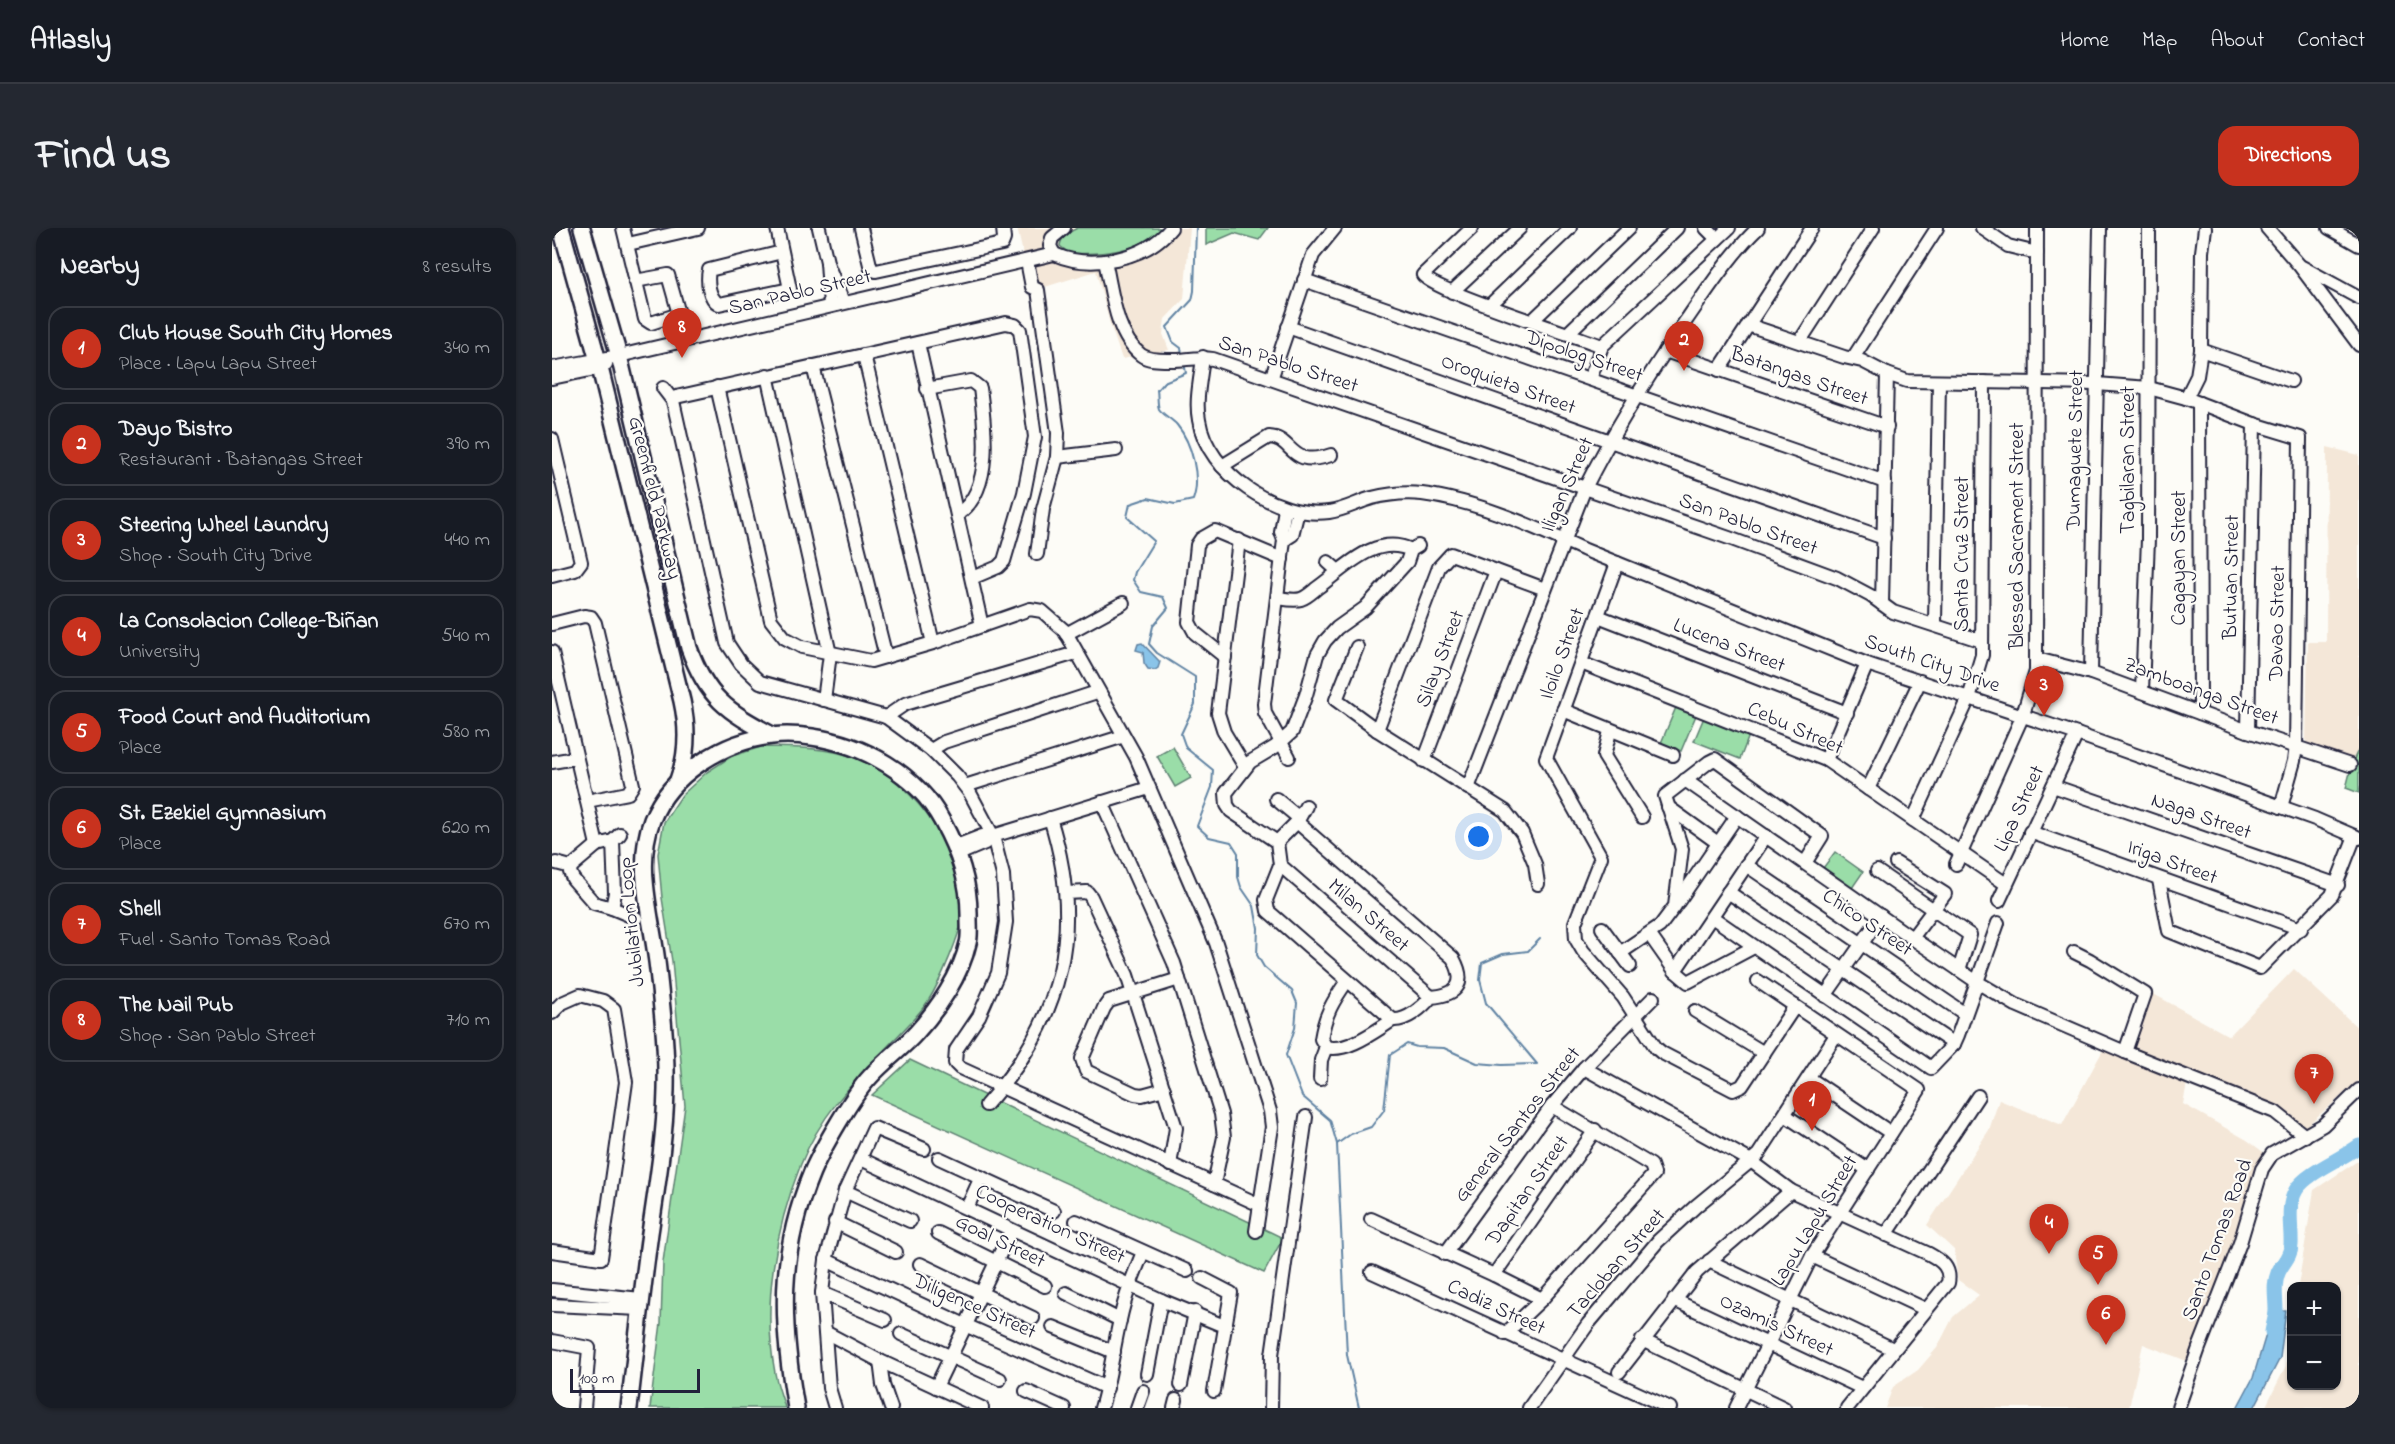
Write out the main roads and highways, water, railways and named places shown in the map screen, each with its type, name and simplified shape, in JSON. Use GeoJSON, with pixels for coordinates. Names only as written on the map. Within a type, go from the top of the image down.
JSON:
{"type":"FeatureCollection","features":[{"type":"Feature","properties":{"kind":"main road","name":"Greenfield Parkway"},"geometry":{"type":"LineString","coordinates":[[561,228],[599,364],[682,701],[686,744],[684,763],[678,780]]}},
{"type":"Feature","properties":{"kind":"main road","name":"Greenfield Parkway"},"geometry":{"type":"LineString","coordinates":[[582,228],[619,356],[689,648],[696,667],[707,686],[727,709],[772,735]]}},
{"type":"Feature","properties":{"kind":"main road"},"geometry":{"type":"LineString","coordinates":[[682,701],[689,689],[707,686]]}},
{"type":"Feature","properties":{"kind":"main road","name":"Jubilation Loop"},"geometry":{"type":"LineString","coordinates":[[629,1408],[660,1161],[666,1093],[660,987],[644,871],[645,848],[653,817],[662,800],[678,780],[733,747],[772,735],[828,739],[852,747],[882,762],[920,791],[938,814],[957,850],[970,896],[969,942],[952,981],[936,1009],[913,1037],[867,1079],[813,1169],[794,1221],[785,1274],[784,1320],[796,1408]]}},
{"type":"Feature","properties":{"kind":"water"},"geometry":{"type":"Polygon","coordinates":[[[1142,643],[1160,662],[1155,670],[1148,669],[1144,663],[1143,652],[1136,650],[1138,644],[1142,643]]]}},
{"type":"Feature","properties":{"kind":"water"},"geometry":{"type":"Polygon","coordinates":[[[2273,1311],[2286,1311],[2280,1358],[2254,1408],[2237,1408],[2253,1378],[2273,1311]]]}},
{"type":"Feature","properties":{"kind":"waterway"},"geometry":{"type":"LineString","coordinates":[[1182,354],[1181,348],[1173,342],[1167,327],[1192,300],[1196,228]]}},
{"type":"Feature","properties":{"kind":"waterway"},"geometry":{"type":"LineString","coordinates":[[1184,363],[1186,373],[1164,382],[1157,390],[1159,409],[1177,425],[1191,451],[1196,482],[1193,500],[1175,504],[1148,498],[1130,504],[1127,517],[1154,541],[1135,572],[1133,580],[1141,592],[1163,597],[1168,608],[1153,626],[1149,644],[1157,653],[1195,677],[1195,704],[1181,734],[1186,748],[1213,770],[1212,787],[1197,826],[1209,837],[1231,842],[1238,853],[1238,877],[1241,887],[1254,906],[1258,928],[1257,955],[1264,967],[1292,991],[1297,1003],[1295,1028],[1286,1055],[1302,1096],[1330,1120],[1337,1144],[1347,1355],[1359,1408]]}},
{"type":"Feature","properties":{"kind":"waterway"},"geometry":{"type":"LineString","coordinates":[[1337,1144],[1351,1134],[1371,1127],[1384,1110],[1390,1055],[1407,1044],[1417,1047],[1444,1048],[1477,1063],[1537,1064],[1486,1003],[1480,980],[1482,963],[1503,954],[1528,951],[1540,939]]}},
{"type":"Feature","properties":{"kind":"waterway"},"geometry":{"type":"LineString","coordinates":[[2272,1332],[2276,1313],[2276,1278],[2291,1249],[2290,1210],[2296,1190],[2316,1172],[2359,1146]]}},
{"type":"Feature","properties":{"kind":"place","name":"The Nail Pub"},"geometry":{"type":"Point","coordinates":[682,358]}},
{"type":"Feature","properties":{"kind":"place","name":"Dayo Bistro"},"geometry":{"type":"Point","coordinates":[1684,371]}},
{"type":"Feature","properties":{"kind":"place","name":"Steering Wheel Laundry"},"geometry":{"type":"Point","coordinates":[2044,716]}},
{"type":"Feature","properties":{"kind":"place","name":"Shell"},"geometry":{"type":"Point","coordinates":[2314,1104]}},
{"type":"Feature","properties":{"kind":"place","name":"Club House South City Homes"},"geometry":{"type":"Point","coordinates":[1812,1131]}},
{"type":"Feature","properties":{"kind":"place","name":"La Consolacion College-Biñan"},"geometry":{"type":"Point","coordinates":[2049,1254]}},
{"type":"Feature","properties":{"kind":"place","name":"Food Court and Auditorium"},"geometry":{"type":"Point","coordinates":[2098,1285]}},
{"type":"Feature","properties":{"kind":"place","name":"St. Ezekiel Gymnasium"},"geometry":{"type":"Point","coordinates":[2106,1345]}}]}
